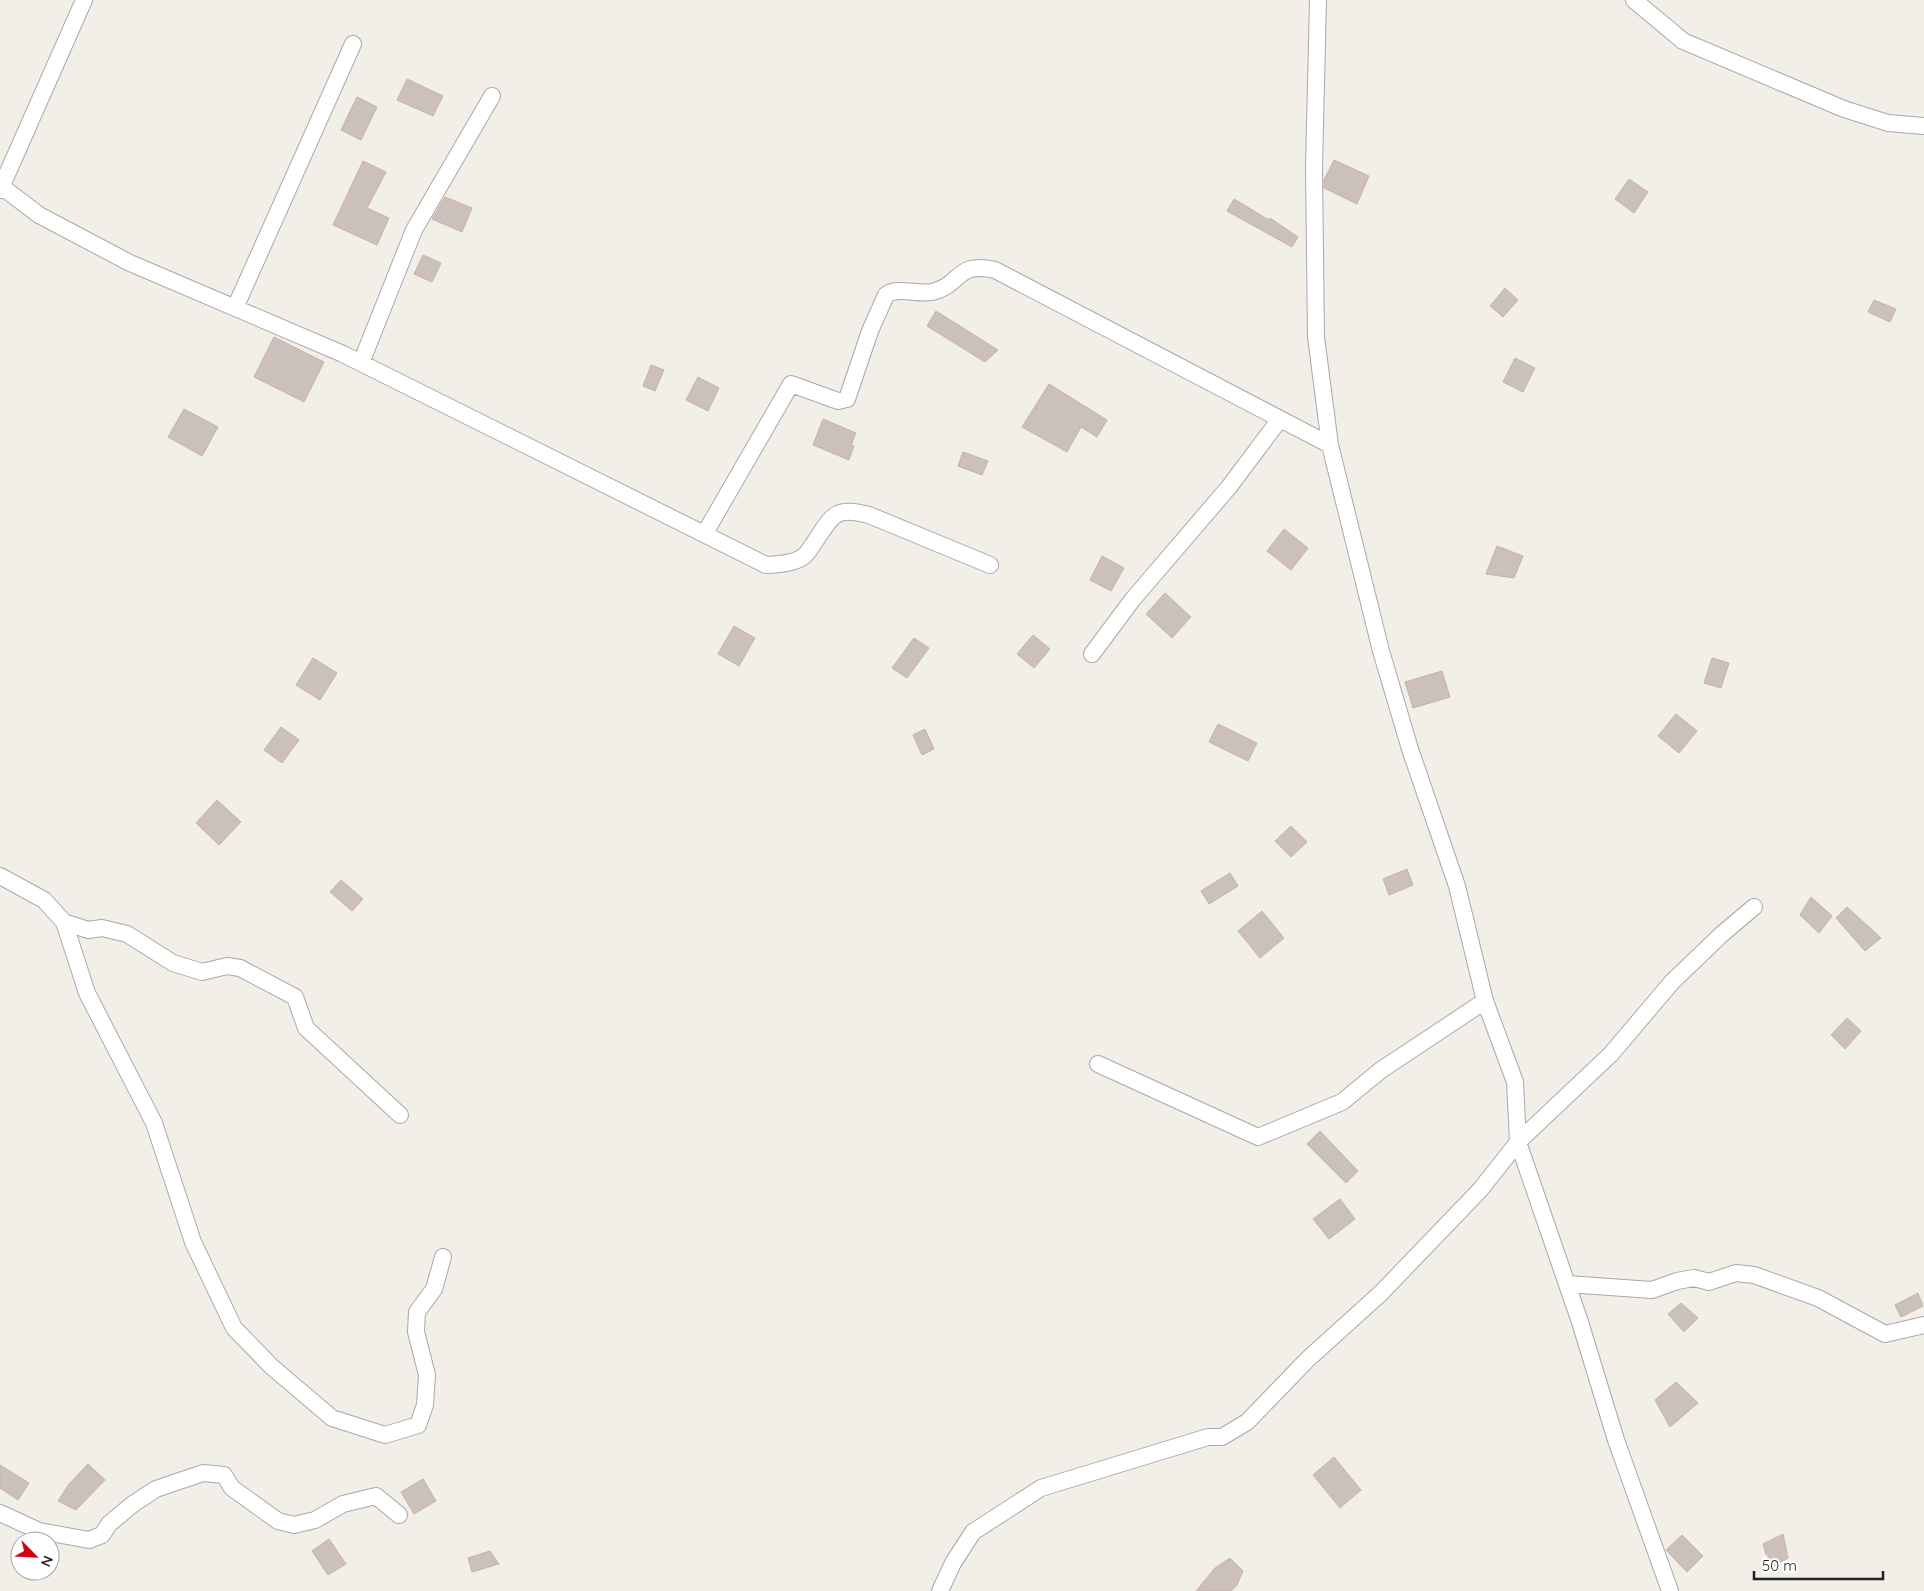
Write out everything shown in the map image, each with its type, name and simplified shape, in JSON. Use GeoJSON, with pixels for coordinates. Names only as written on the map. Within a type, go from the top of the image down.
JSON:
{"type":"FeatureCollection","features":[{"type":"Feature","properties":{"kind":"street"},"geometry":{"type":"LineString","coordinates":[[84,0],[1,189],[39,216],[130,263],[361,363],[766,564],[789,563],[805,555],[829,520],[836,514],[848,509],[870,515],[990,565]]}},
{"type":"Feature","properties":{"kind":"street"},"geometry":{"type":"LineString","coordinates":[[1318,0],[1314,176],[1316,337],[1330,445],[1381,651],[1410,749],[1457,886],[1485,1001],[1516,1082],[1518,1142],[1567,1284],[1616,1440],[1670,1591]]}},
{"type":"Feature","properties":{"kind":"street"},"geometry":{"type":"LineString","coordinates":[[1634,0],[1683,41],[1844,109],[1888,123],[1924,126]]}},
{"type":"Feature","properties":{"kind":"street"},"geometry":{"type":"LineString","coordinates":[[236,308],[353,44]]}},
{"type":"Feature","properties":{"kind":"street"},"geometry":{"type":"LineString","coordinates":[[361,363],[414,230],[492,96]]}},
{"type":"Feature","properties":{"kind":"street"},"geometry":{"type":"LineString","coordinates":[[705,533],[791,384],[838,401],[847,398],[870,331],[886,296],[897,291],[917,294],[934,291],[947,286],[961,273],[978,266],[996,270],[1330,445]]}},
{"type":"Feature","properties":{"kind":"street"},"geometry":{"type":"LineString","coordinates":[[1092,654],[1133,599],[1229,487],[1280,419]]}},
{"type":"Feature","properties":{"kind":"street"},"geometry":{"type":"LineString","coordinates":[[0,876],[44,900],[64,922],[87,993],[154,1123],[193,1242],[234,1328],[272,1367],[332,1418],[385,1435],[418,1424],[425,1405],[427,1375],[416,1332],[416,1312],[434,1290],[443,1257]]}},
{"type":"Feature","properties":{"kind":"street"},"geometry":{"type":"LineString","coordinates":[[940,1591],[953,1563],[973,1532],[1042,1488],[1208,1437],[1222,1437],[1247,1422],[1308,1359],[1381,1293],[1480,1190],[1518,1142],[1610,1054],[1672,982],[1754,906]]}},
{"type":"Feature","properties":{"kind":"street"},"geometry":{"type":"LineString","coordinates":[[64,922],[88,930],[102,928],[127,934],[173,962],[202,972],[227,966],[240,968],[295,997],[306,1028],[400,1115]]}},
{"type":"Feature","properties":{"kind":"street"},"geometry":{"type":"LineString","coordinates":[[1098,1064],[1258,1137],[1342,1102],[1381,1070],[1485,1001]]}},
{"type":"Feature","properties":{"kind":"street"},"geometry":{"type":"LineString","coordinates":[[1567,1284],[1652,1290],[1677,1280],[1694,1278],[1708,1282],[1736,1273],[1754,1275],[1818,1298],[1885,1334],[1924,1325]]}},
{"type":"Feature","properties":{"kind":"street"},"geometry":{"type":"LineString","coordinates":[[0,1513],[39,1531],[89,1540],[102,1535],[109,1524],[132,1504],[156,1489],[203,1473],[224,1475],[232,1488],[278,1521],[294,1524],[315,1520],[343,1504],[376,1496],[399,1515]]}},
{"type":"Feature","properties":{"kind":"building"},"geometry":{"type":"Polygon","coordinates":[[[407,79],[443,96],[433,116],[397,100],[407,79]]]}},
{"type":"Feature","properties":{"kind":"building"},"geometry":{"type":"Polygon","coordinates":[[[357,97],[377,107],[361,140],[341,130],[357,97]]]}},
{"type":"Feature","properties":{"kind":"building"},"geometry":{"type":"Polygon","coordinates":[[[1334,160],[1369,176],[1357,204],[1324,188],[1324,180],[1334,160]]]}},
{"type":"Feature","properties":{"kind":"building"},"geometry":{"type":"Polygon","coordinates":[[[363,161],[386,172],[367,208],[389,218],[377,245],[333,225],[363,161]]]}},
{"type":"Feature","properties":{"kind":"building"},"geometry":{"type":"Polygon","coordinates":[[[1629,179],[1648,192],[1634,213],[1615,199],[1629,179]]]}},
{"type":"Feature","properties":{"kind":"building"},"geometry":{"type":"Polygon","coordinates":[[[445,197],[472,208],[462,232],[432,219],[445,197]]]}},
{"type":"Feature","properties":{"kind":"building"},"geometry":{"type":"Polygon","coordinates":[[[1234,199],[1269,220],[1270,218],[1298,237],[1292,247],[1227,211],[1234,199]]]}},
{"type":"Feature","properties":{"kind":"building"},"geometry":{"type":"Polygon","coordinates":[[[423,255],[441,263],[432,282],[414,274],[423,255]]]}},
{"type":"Feature","properties":{"kind":"building"},"geometry":{"type":"Polygon","coordinates":[[[1505,288],[1518,300],[1503,317],[1490,306],[1505,288]]]}},
{"type":"Feature","properties":{"kind":"building"},"geometry":{"type":"Polygon","coordinates":[[[1874,300],[1896,309],[1890,322],[1868,312],[1874,300]]]}},
{"type":"Feature","properties":{"kind":"building"},"geometry":{"type":"Polygon","coordinates":[[[936,311],[998,350],[985,362],[927,326],[936,311]]]}},
{"type":"Feature","properties":{"kind":"building"},"geometry":{"type":"Polygon","coordinates":[[[274,337],[324,362],[304,402],[254,377],[274,337]]]}},
{"type":"Feature","properties":{"kind":"building"},"geometry":{"type":"Polygon","coordinates":[[[1515,358],[1535,368],[1523,392],[1503,382],[1515,358]]]}},
{"type":"Feature","properties":{"kind":"building"},"geometry":{"type":"Polygon","coordinates":[[[651,365],[664,370],[655,391],[643,386],[651,365]]]}},
{"type":"Feature","properties":{"kind":"building"},"geometry":{"type":"Polygon","coordinates":[[[698,377],[719,388],[708,411],[686,400],[698,377]]]}},
{"type":"Feature","properties":{"kind":"building"},"geometry":{"type":"Polygon","coordinates":[[[1049,384],[1107,420],[1097,437],[1081,427],[1067,452],[1022,427],[1049,384]]]}},
{"type":"Feature","properties":{"kind":"building"},"geometry":{"type":"Polygon","coordinates":[[[184,409],[218,427],[202,456],[168,437],[184,409]]]}},
{"type":"Feature","properties":{"kind":"building"},"geometry":{"type":"Polygon","coordinates":[[[823,419],[856,433],[851,445],[854,446],[849,460],[813,445],[823,419]]]}},
{"type":"Feature","properties":{"kind":"building"},"geometry":{"type":"Polygon","coordinates":[[[963,452],[988,461],[982,475],[958,466],[963,452]]]}},
{"type":"Feature","properties":{"kind":"building"},"geometry":{"type":"Polygon","coordinates":[[[1284,529],[1308,548],[1291,570],[1267,551],[1284,529]]]}},
{"type":"Feature","properties":{"kind":"building"},"geometry":{"type":"Polygon","coordinates":[[[1497,546],[1523,556],[1514,578],[1486,574],[1497,546]]]}},
{"type":"Feature","properties":{"kind":"building"},"geometry":{"type":"Polygon","coordinates":[[[1102,556],[1124,568],[1111,591],[1090,580],[1102,556]]]}},
{"type":"Feature","properties":{"kind":"building"},"geometry":{"type":"Polygon","coordinates":[[[1165,593],[1191,617],[1172,638],[1146,614],[1165,593]]]}},
{"type":"Feature","properties":{"kind":"building"},"geometry":{"type":"Polygon","coordinates":[[[734,626],[755,638],[739,666],[718,654],[734,626]]]}},
{"type":"Feature","properties":{"kind":"building"},"geometry":{"type":"Polygon","coordinates":[[[1033,635],[1050,649],[1034,668],[1017,654],[1033,635]]]}},
{"type":"Feature","properties":{"kind":"building"},"geometry":{"type":"Polygon","coordinates":[[[914,638],[929,648],[907,678],[892,668],[914,638]]]}},
{"type":"Feature","properties":{"kind":"building"},"geometry":{"type":"Polygon","coordinates":[[[313,658],[337,673],[320,700],[296,685],[313,658]]]}},
{"type":"Feature","properties":{"kind":"building"},"geometry":{"type":"Polygon","coordinates":[[[1712,658],[1729,663],[1721,688],[1704,683],[1712,658]]]}},
{"type":"Feature","properties":{"kind":"building"},"geometry":{"type":"Polygon","coordinates":[[[1442,671],[1450,697],[1413,708],[1405,682],[1442,671]]]}},
{"type":"Feature","properties":{"kind":"building"},"geometry":{"type":"Polygon","coordinates":[[[1676,714],[1697,731],[1679,753],[1658,736],[1676,714]]]}},
{"type":"Feature","properties":{"kind":"building"},"geometry":{"type":"Polygon","coordinates":[[[1218,724],[1257,743],[1248,761],[1209,742],[1218,724]]]}},
{"type":"Feature","properties":{"kind":"building"},"geometry":{"type":"Polygon","coordinates":[[[281,727],[299,740],[282,763],[264,750],[281,727]]]}},
{"type":"Feature","properties":{"kind":"building"},"geometry":{"type":"Polygon","coordinates":[[[925,729],[934,749],[922,755],[913,735],[925,729]]]}},
{"type":"Feature","properties":{"kind":"building"},"geometry":{"type":"Polygon","coordinates":[[[217,800],[241,822],[219,845],[196,823],[217,800]]]}},
{"type":"Feature","properties":{"kind":"building"},"geometry":{"type":"Polygon","coordinates":[[[1291,826],[1307,842],[1291,857],[1275,841],[1291,826]]]}},
{"type":"Feature","properties":{"kind":"building"},"geometry":{"type":"Polygon","coordinates":[[[1407,869],[1413,885],[1389,895],[1383,879],[1407,869]]]}},
{"type":"Feature","properties":{"kind":"building"},"geometry":{"type":"Polygon","coordinates":[[[1230,873],[1238,886],[1209,904],[1201,891],[1230,873]]]}},
{"type":"Feature","properties":{"kind":"building"},"geometry":{"type":"Polygon","coordinates":[[[341,880],[363,899],[352,911],[330,892],[341,880]]]}},
{"type":"Feature","properties":{"kind":"building"},"geometry":{"type":"Polygon","coordinates":[[[1811,897],[1832,916],[1819,933],[1800,915],[1811,897]]]}},
{"type":"Feature","properties":{"kind":"building"},"geometry":{"type":"Polygon","coordinates":[[[1847,907],[1881,938],[1865,951],[1836,918],[1847,907]]]}},
{"type":"Feature","properties":{"kind":"building"},"geometry":{"type":"Polygon","coordinates":[[[1262,911],[1284,938],[1260,958],[1238,931],[1262,911]]]}},
{"type":"Feature","properties":{"kind":"building"},"geometry":{"type":"Polygon","coordinates":[[[1847,1018],[1861,1031],[1845,1049],[1831,1035],[1847,1018]]]}},
{"type":"Feature","properties":{"kind":"building"},"geometry":{"type":"Polygon","coordinates":[[[1320,1131],[1358,1171],[1346,1183],[1307,1144],[1320,1131]]]}},
{"type":"Feature","properties":{"kind":"building"},"geometry":{"type":"Polygon","coordinates":[[[1340,1199],[1355,1219],[1329,1239],[1313,1219],[1340,1199]]]}},
{"type":"Feature","properties":{"kind":"building"},"geometry":{"type":"Polygon","coordinates":[[[1918,1293],[1923,1306],[1901,1317],[1895,1305],[1918,1293]]]}},
{"type":"Feature","properties":{"kind":"building"},"geometry":{"type":"Polygon","coordinates":[[[1681,1303],[1698,1318],[1684,1332],[1668,1314],[1681,1303]]]}},
{"type":"Feature","properties":{"kind":"building"},"geometry":{"type":"Polygon","coordinates":[[[1676,1382],[1698,1403],[1670,1427],[1655,1400],[1676,1382]]]}},
{"type":"Feature","properties":{"kind":"building"},"geometry":{"type":"Polygon","coordinates":[[[1334,1457],[1361,1490],[1340,1508],[1313,1475],[1334,1457]]]}},
{"type":"Feature","properties":{"kind":"building"},"geometry":{"type":"Polygon","coordinates":[[[88,1464],[105,1480],[76,1510],[58,1501],[69,1484],[88,1464]]]}},
{"type":"Feature","properties":{"kind":"building"},"geometry":{"type":"Polygon","coordinates":[[[0,1465],[29,1483],[18,1500],[0,1488],[0,1465]]]}},
{"type":"Feature","properties":{"kind":"building"},"geometry":{"type":"Polygon","coordinates":[[[423,1479],[436,1501],[414,1514],[401,1492],[423,1479]]]}},
{"type":"Feature","properties":{"kind":"building"},"geometry":{"type":"Polygon","coordinates":[[[1783,1534],[1788,1558],[1770,1568],[1763,1544],[1783,1534]]]}},
{"type":"Feature","properties":{"kind":"building"},"geometry":{"type":"Polygon","coordinates":[[[1682,1535],[1703,1556],[1687,1572],[1666,1550],[1682,1535]]]}},
{"type":"Feature","properties":{"kind":"building"},"geometry":{"type":"Polygon","coordinates":[[[329,1539],[346,1564],[328,1575],[312,1551],[329,1539]]]}},
{"type":"Feature","properties":{"kind":"building"},"geometry":{"type":"Polygon","coordinates":[[[490,1551],[499,1564],[472,1572],[468,1558],[490,1551]]]}},
{"type":"Feature","properties":{"kind":"building"},"geometry":{"type":"Polygon","coordinates":[[[1230,1558],[1243,1571],[1237,1585],[1231,1591],[1196,1591],[1215,1568],[1230,1558]]]}}]}
